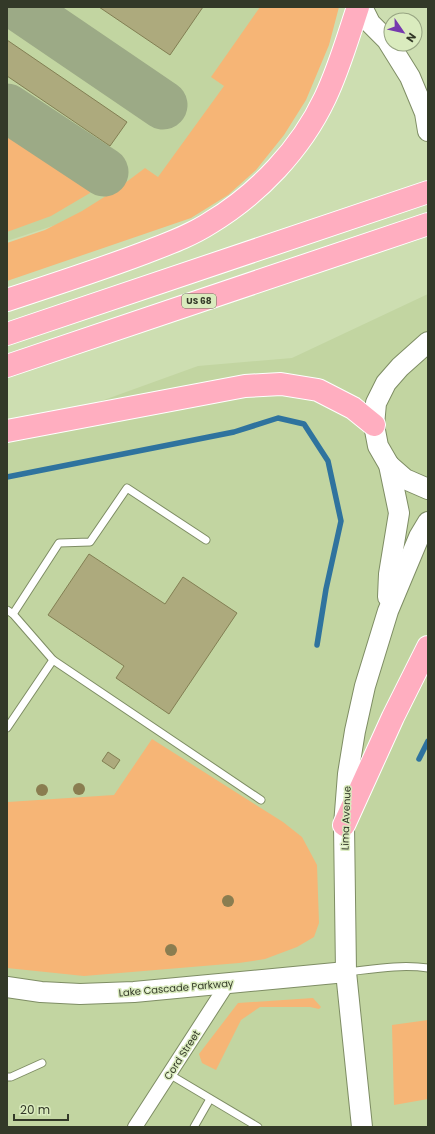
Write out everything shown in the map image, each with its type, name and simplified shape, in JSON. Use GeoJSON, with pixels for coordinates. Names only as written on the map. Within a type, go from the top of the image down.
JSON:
{"type":"FeatureCollection","features":[{"type":"Feature","properties":{"kind":"highway"},"geometry":{"type":"LineString","coordinates":[[7,300],[119,263],[178,240],[210,223],[249,195],[282,163],[305,133],[322,104],[342,55],[358,7]]}},
{"type":"Feature","properties":{"kind":"highway"},"geometry":{"type":"LineString","coordinates":[[7,334],[428,192]]}},
{"type":"Feature","properties":{"kind":"highway","name":"US 68"},"geometry":{"type":"LineString","coordinates":[[7,366],[428,224]]}},
{"type":"Feature","properties":{"kind":"highway"},"geometry":{"type":"LineString","coordinates":[[7,431],[245,386],[281,384],[318,390],[353,408],[374,425]]}},
{"type":"Feature","properties":{"kind":"highway"},"geometry":{"type":"LineString","coordinates":[[344,825],[393,717],[428,647]]}},
{"type":"Feature","properties":{"kind":"main road"},"geometry":{"type":"LineString","coordinates":[[362,7],[370,24],[387,40],[410,77],[425,113],[428,131]]}},
{"type":"Feature","properties":{"kind":"main road"},"geometry":{"type":"LineString","coordinates":[[388,611],[389,574],[399,513],[389,465],[378,446],[374,425],[376,403],[386,384],[400,367],[428,342]]}},
{"type":"Feature","properties":{"kind":"main road"},"geometry":{"type":"LineString","coordinates":[[389,465],[405,479],[428,489]]}},
{"type":"Feature","properties":{"kind":"main road","name":"Lima Avenue"},"geometry":{"type":"LineString","coordinates":[[362,1127],[346,972],[344,825],[348,774],[354,731],[365,686],[388,611],[419,538],[428,522]]}},
{"type":"Feature","properties":{"kind":"main road","name":"Lake Cascade Parkway"},"geometry":{"type":"LineString","coordinates":[[7,987],[41,992],[80,994],[134,992],[346,972]]}},
{"type":"Feature","properties":{"kind":"street","name":"Cord Street"},"geometry":{"type":"LineString","coordinates":[[135,1127],[228,983]]}},
{"type":"Feature","properties":{"kind":"lane"},"geometry":{"type":"LineString","coordinates":[[206,540],[127,488],[90,542],[59,543],[10,612],[53,660],[261,800]]}},
{"type":"Feature","properties":{"kind":"lane"},"geometry":{"type":"LineString","coordinates":[[7,728],[53,660]]}},
{"type":"Feature","properties":{"kind":"lane"},"geometry":{"type":"LineString","coordinates":[[346,972],[396,967],[428,968]]}},
{"type":"Feature","properties":{"kind":"lane"},"geometry":{"type":"LineString","coordinates":[[7,1077],[11,1077],[42,1063]]}},
{"type":"Feature","properties":{"kind":"lane"},"geometry":{"type":"LineString","coordinates":[[169,1074],[258,1127]]}},
{"type":"Feature","properties":{"kind":"lane"},"geometry":{"type":"LineString","coordinates":[[194,1127],[210,1099]]}},
{"type":"Feature","properties":{"kind":"shaded area"},"geometry":{"type":"Polygon","coordinates":[[[7,7],[286,7],[208,175],[7,241],[7,7]]]}},
{"type":"Feature","properties":{"kind":"shaded area"},"geometry":{"type":"Polygon","coordinates":[[[260,7],[339,7],[329,45],[306,100],[284,135],[256,170],[228,195],[191,218],[7,281],[7,243],[45,230],[82,211],[117,189],[145,168],[158,177],[224,86],[211,77],[260,7]]]}},
{"type":"Feature","properties":{"kind":"shaded area"},"geometry":{"type":"Polygon","coordinates":[[[7,126],[85,180],[90,188],[90,193],[51,216],[7,232],[7,126]]]}},
{"type":"Feature","properties":{"kind":"shaded area"},"geometry":{"type":"Polygon","coordinates":[[[428,294],[428,1127],[7,1127],[7,435],[198,366],[292,358],[428,294]]]}},
{"type":"Feature","properties":{"kind":"shaded area"},"geometry":{"type":"Polygon","coordinates":[[[152,739],[283,822],[302,837],[317,865],[319,923],[314,937],[297,947],[265,959],[239,963],[84,976],[7,968],[7,803],[114,795],[152,739]]]}},
{"type":"Feature","properties":{"kind":"shaded area"},"geometry":{"type":"Polygon","coordinates":[[[313,998],[321,1007],[319,1009],[310,1007],[260,1007],[241,1020],[216,1070],[202,1063],[199,1054],[238,1003],[313,998]]]}},
{"type":"Feature","properties":{"kind":"shaded area"},"geometry":{"type":"Polygon","coordinates":[[[428,1020],[428,1099],[394,1105],[392,1025],[428,1020]]]}},
{"type":"Feature","properties":{"kind":"building"},"geometry":{"type":"Polygon","coordinates":[[[99,7],[203,7],[170,55],[99,7]]]}},
{"type":"Feature","properties":{"kind":"building"},"geometry":{"type":"Polygon","coordinates":[[[7,40],[127,122],[110,146],[7,76],[7,40]]]}},
{"type":"Feature","properties":{"kind":"building"},"geometry":{"type":"Polygon","coordinates":[[[89,554],[165,604],[183,577],[237,613],[169,714],[116,678],[124,666],[48,615],[89,554]]]}},
{"type":"Feature","properties":{"kind":"building"},"geometry":{"type":"Polygon","coordinates":[[[108,752],[120,760],[114,769],[102,761],[108,752]]]}},
{"type":"Feature","properties":{"kind":"waterway"},"geometry":{"type":"LineString","coordinates":[[7,477],[234,432],[278,418],[304,424],[328,461],[341,521],[326,589],[317,645]]}},
{"type":"Feature","properties":{"kind":"waterway"},"geometry":{"type":"LineString","coordinates":[[419,759],[428,741]]}},
{"type":"Feature","properties":{"kind":"taxiway"},"geometry":{"type":"LineString","coordinates":[[19,7],[163,105]]}},
{"type":"Feature","properties":{"kind":"taxiway"},"geometry":{"type":"LineString","coordinates":[[7,108],[104,172]]}}]}
